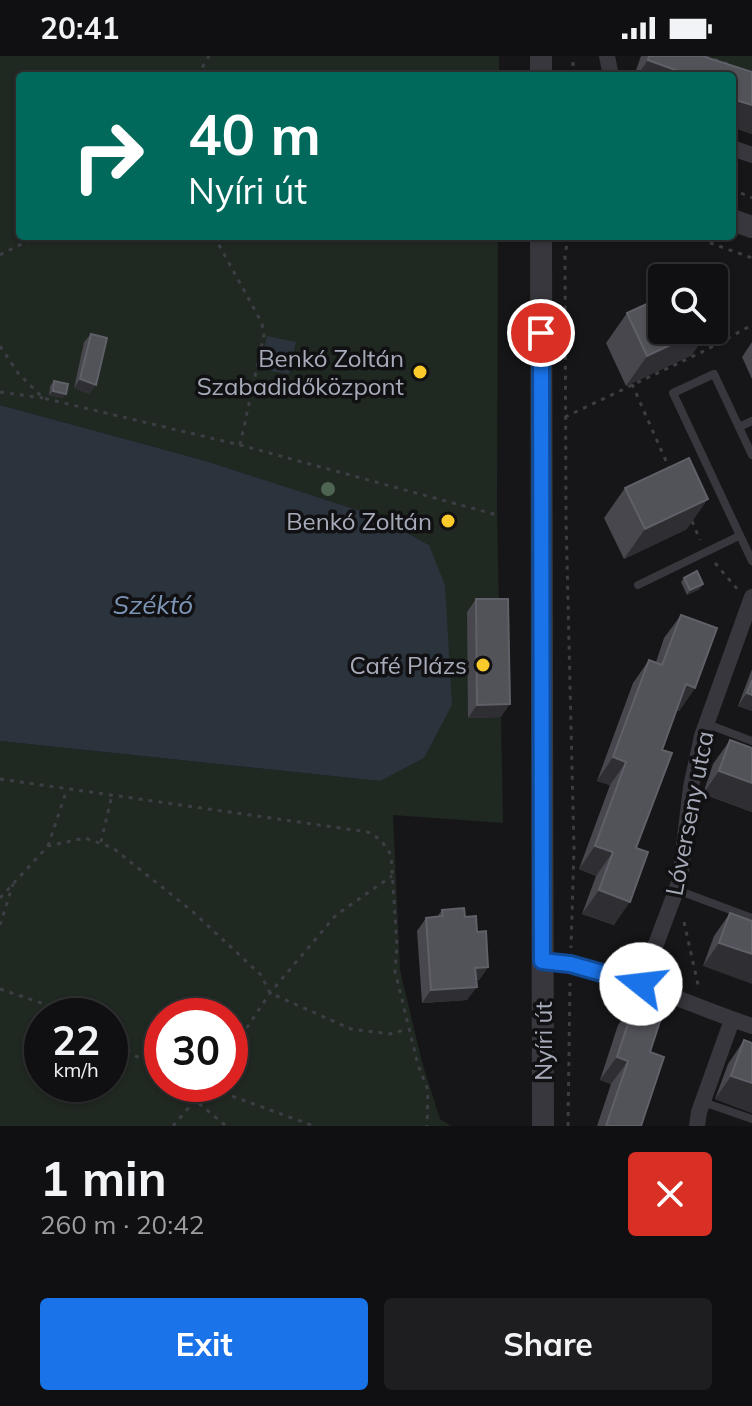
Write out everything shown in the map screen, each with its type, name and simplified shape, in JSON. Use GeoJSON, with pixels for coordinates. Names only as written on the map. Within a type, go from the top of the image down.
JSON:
{"type":"FeatureCollection","features":[{"type":"Feature","properties":{"kind":"street","name":"Nyíri út"},"geometry":{"type":"LineString","coordinates":[[541,240],[543,1126]]}},
{"type":"Feature","properties":{"kind":"street"},"geometry":{"type":"LineString","coordinates":[[541,276],[556,240]]}},
{"type":"Feature","properties":{"kind":"street","name":"Lóverseny utca"},"geometry":{"type":"LineString","coordinates":[[641,984],[680,880],[691,787],[707,724],[751,600]]}},
{"type":"Feature","properties":{"kind":"street"},"geometry":{"type":"LineString","coordinates":[[542,961],[570,964],[641,984],[752,1026]]}},
{"type":"Feature","properties":{"kind":"street"},"geometry":{"type":"LineString","coordinates":[[697,1126],[732,1020]]}},
{"type":"Feature","properties":{"kind":"lane"},"geometry":{"type":"LineString","coordinates":[[752,455],[714,374],[673,393],[752,561]]}},
{"type":"Feature","properties":{"kind":"lane"},"geometry":{"type":"LineString","coordinates":[[739,427],[752,421]]}},
{"type":"Feature","properties":{"kind":"lane"},"geometry":{"type":"LineString","coordinates":[[638,585],[739,536]]}},
{"type":"Feature","properties":{"kind":"lane"},"geometry":{"type":"LineString","coordinates":[[707,724],[752,741]]}},
{"type":"Feature","properties":{"kind":"lane"},"geometry":{"type":"LineString","coordinates":[[677,890],[752,918]]}},
{"type":"Feature","properties":{"kind":"lane"},"geometry":{"type":"LineString","coordinates":[[703,1102],[752,1119]]}},
{"type":"Feature","properties":{"kind":"path"},"geometry":{"type":"LineString","coordinates":[[705,56],[728,65]]}},
{"type":"Feature","properties":{"kind":"path"},"geometry":{"type":"LineString","coordinates":[[0,255],[29,240]]}},
{"type":"Feature","properties":{"kind":"path"},"geometry":{"type":"LineString","coordinates":[[216,240],[257,314],[264,335],[240,445]]}},
{"type":"Feature","properties":{"kind":"path"},"geometry":{"type":"LineString","coordinates":[[567,240],[565,417],[574,849],[568,1126]]}},
{"type":"Feature","properties":{"kind":"path"},"geometry":{"type":"LineString","coordinates":[[702,240],[752,258]]}},
{"type":"Feature","properties":{"kind":"path"},"geometry":{"type":"LineString","coordinates":[[565,417],[752,325]]}},
{"type":"Feature","properties":{"kind":"path"},"geometry":{"type":"LineString","coordinates":[[0,346],[18,373],[43,398]]}},
{"type":"Feature","properties":{"kind":"path"},"geometry":{"type":"LineString","coordinates":[[632,384],[675,482]]}},
{"type":"Feature","properties":{"kind":"path"},"geometry":{"type":"LineString","coordinates":[[0,392],[43,398],[240,445],[497,515]]}},
{"type":"Feature","properties":{"kind":"path"},"geometry":{"type":"LineString","coordinates":[[687,510],[706,552],[751,600]]}},
{"type":"Feature","properties":{"kind":"path"},"geometry":{"type":"LineString","coordinates":[[0,779],[368,832],[381,840],[391,855],[397,946],[395,971],[418,1065],[428,1090],[427,1126]]}},
{"type":"Feature","properties":{"kind":"path"},"geometry":{"type":"LineString","coordinates":[[0,898],[48,846],[67,789]]}},
{"type":"Feature","properties":{"kind":"path"},"geometry":{"type":"LineString","coordinates":[[101,843],[112,795]]}},
{"type":"Feature","properties":{"kind":"path"},"geometry":{"type":"LineString","coordinates":[[48,846],[85,838],[113,848],[192,911],[261,975],[270,993],[351,1029],[390,1034],[409,1029]]}},
{"type":"Feature","properties":{"kind":"path"},"geometry":{"type":"LineString","coordinates":[[248,1026],[270,993],[336,915],[392,876]]}},
{"type":"Feature","properties":{"kind":"path"},"geometry":{"type":"LineString","coordinates":[[0,925],[14,881]]}},
{"type":"Feature","properties":{"kind":"path"},"geometry":{"type":"LineString","coordinates":[[677,890],[703,1008]]}},
{"type":"Feature","properties":{"kind":"path"},"geometry":{"type":"LineString","coordinates":[[0,989],[26,998]]}},
{"type":"Feature","properties":{"kind":"path"},"geometry":{"type":"LineString","coordinates":[[248,1101],[314,1126]]}},
{"type":"Feature","properties":{"kind":"path"},"geometry":{"type":"LineString","coordinates":[[173,1126],[194,1102]]}},
{"type":"Feature","properties":{"kind":"path"},"geometry":{"type":"LineString","coordinates":[[198,1102],[226,1126]]}},
{"type":"Feature","properties":{"kind":"shaded area"},"geometry":{"type":"Polygon","coordinates":[[[0,56],[499,56],[499,72],[16,72],[16,240],[498,240],[497,508],[503,823],[393,815],[400,970],[422,1062],[440,1119],[451,1126],[0,1126],[0,741],[380,781],[429,545],[376,516],[206,461],[0,405],[0,56]]]}},
{"type":"Feature","properties":{"kind":"shaded area"},"geometry":{"type":"Polygon","coordinates":[[[696,56],[752,56],[752,96],[736,80],[736,72],[697,72],[696,56]]]}},
{"type":"Feature","properties":{"kind":"water"},"geometry":{"type":"Polygon","coordinates":[[[267,336],[296,342],[289,374],[259,369],[267,336]]]}},
{"type":"Feature","properties":{"kind":"water","name":"Széktó"},"geometry":{"type":"Polygon","coordinates":[[[0,405],[206,461],[376,516],[429,545],[445,585],[452,705],[424,758],[380,781],[0,741],[0,405]]]}},
{"type":"Feature","properties":{"kind":"building"},"geometry":{"type":"Polygon","coordinates":[[[649,56],[702,56],[752,72],[752,105],[736,100],[736,72],[681,72],[648,60],[649,56]]]}},
{"type":"Feature","properties":{"kind":"building"},"geometry":{"type":"Polygon","coordinates":[[[648,303],[648,344],[672,344],[647,356],[627,313],[648,303]]]}},
{"type":"Feature","properties":{"kind":"building"},"geometry":{"type":"Polygon","coordinates":[[[91,334],[107,338],[96,385],[80,379],[91,334]]]}},
{"type":"Feature","properties":{"kind":"building"},"geometry":{"type":"Polygon","coordinates":[[[54,381],[68,384],[66,394],[53,391],[54,381]]]}},
{"type":"Feature","properties":{"kind":"building"},"geometry":{"type":"Polygon","coordinates":[[[689,458],[708,499],[645,529],[625,488],[689,458]]]}},
{"type":"Feature","properties":{"kind":"building"},"geometry":{"type":"Polygon","coordinates":[[[697,571],[703,584],[690,590],[684,578],[697,571]]]}},
{"type":"Feature","properties":{"kind":"building","name":"Café Plázs"},"geometry":{"type":"Polygon","coordinates":[[[476,599],[508,599],[510,704],[477,705],[476,599]]]}},
{"type":"Feature","properties":{"kind":"building"},"geometry":{"type":"Polygon","coordinates":[[[681,615],[717,628],[695,688],[686,684],[662,750],[672,753],[636,848],[648,852],[630,902],[599,890],[613,852],[595,846],[626,762],[613,757],[649,660],[662,665],[681,615]]]}},
{"type":"Feature","properties":{"kind":"building"},"geometry":{"type":"Polygon","coordinates":[[[730,740],[752,748],[752,783],[719,771],[730,740]]]}},
{"type":"Feature","properties":{"kind":"building"},"geometry":{"type":"Polygon","coordinates":[[[464,908],[465,917],[476,916],[477,932],[486,931],[488,967],[475,968],[477,987],[431,990],[426,918],[443,916],[442,910],[464,908]]]}},
{"type":"Feature","properties":{"kind":"building"},"geometry":{"type":"Polygon","coordinates":[[[730,913],[752,921],[752,954],[719,943],[730,913]]]}},
{"type":"Feature","properties":{"kind":"building"},"geometry":{"type":"Polygon","coordinates":[[[635,1002],[663,1012],[650,1052],[664,1057],[641,1126],[606,1126],[628,1061],[617,1057],[635,1002]]]}},
{"type":"Feature","properties":{"kind":"building"},"geometry":{"type":"Polygon","coordinates":[[[744,1040],[752,1043],[752,1083],[731,1076],[744,1040]]]}},
{"type":"Feature","properties":{"kind":"place","name":"Benkó Zoltán Szabadidőközpont"},"geometry":{"type":"Point","coordinates":[420,372]}},
{"type":"Feature","properties":{"kind":"place","name":"Benkó Zoltán"},"geometry":{"type":"Point","coordinates":[448,521]}},
{"type":"Feature","properties":{"kind":"place","name":"Café Plázs"},"geometry":{"type":"Point","coordinates":[483,665]}},
{"type":"Feature","properties":{"kind":"route"},"geometry":{"type":"LineString","coordinates":[[541,333],[542,961],[570,964],[641,984]]}}]}
